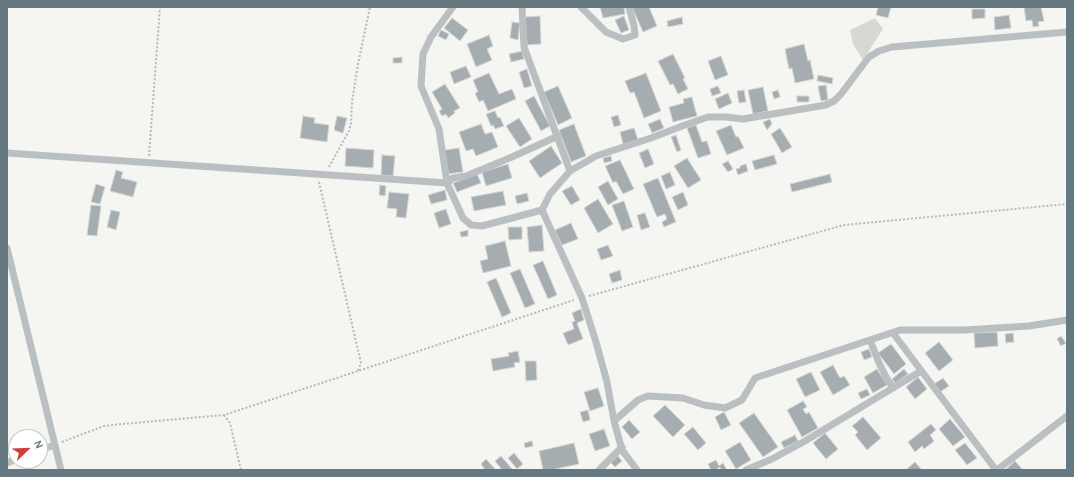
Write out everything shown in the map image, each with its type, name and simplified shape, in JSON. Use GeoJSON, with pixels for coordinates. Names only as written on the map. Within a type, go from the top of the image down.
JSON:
{"type":"FeatureCollection","features":[{"type":"Feature","properties":{"kind":"street"},"geometry":{"type":"LineString","coordinates":[[453,7],[431,37],[423,54],[421,86],[439,129],[447,183],[463,218],[471,225],[482,226],[542,210],[550,194],[570,171],[596,156],[651,138],[685,124],[708,117],[743,119],[826,105],[842,94],[869,57],[879,51],[892,47],[1067,32]]}},
{"type":"Feature","properties":{"kind":"street"},"geometry":{"type":"LineString","coordinates":[[522,7],[524,47],[570,171]]}},
{"type":"Feature","properties":{"kind":"street"},"geometry":{"type":"LineString","coordinates":[[581,7],[606,32],[623,39],[635,35],[629,7]]}},
{"type":"Feature","properties":{"kind":"street"},"geometry":{"type":"LineString","coordinates":[[7,153],[447,183],[453,178],[466,176],[558,136]]}},
{"type":"Feature","properties":{"kind":"street"},"geometry":{"type":"LineString","coordinates":[[542,210],[582,298],[607,382],[614,421],[622,450],[637,470]]}},
{"type":"Feature","properties":{"kind":"street"},"geometry":{"type":"LineString","coordinates":[[7,248],[61,470]]}},
{"type":"Feature","properties":{"kind":"street"},"geometry":{"type":"LineString","coordinates":[[614,421],[638,400],[648,396],[683,398],[704,405],[725,408],[742,400],[755,378],[900,330],[964,330],[1029,326],[1067,320]]}},
{"type":"Feature","properties":{"kind":"street"},"geometry":{"type":"LineString","coordinates":[[893,332],[996,470],[1067,416]]}},
{"type":"Feature","properties":{"kind":"street"},"geometry":{"type":"LineString","coordinates":[[870,340],[879,363],[893,388]]}},
{"type":"Feature","properties":{"kind":"street"},"geometry":{"type":"LineString","coordinates":[[746,470],[772,459],[805,441],[921,371]]}},
{"type":"Feature","properties":{"kind":"street"},"geometry":{"type":"LineString","coordinates":[[48,447],[55,444]]}},
{"type":"Feature","properties":{"kind":"street"},"geometry":{"type":"LineString","coordinates":[[599,470],[622,447]]}},
{"type":"Feature","properties":{"kind":"path"},"geometry":{"type":"LineString","coordinates":[[148,163],[160,7]]}},
{"type":"Feature","properties":{"kind":"path"},"geometry":{"type":"LineString","coordinates":[[326,175],[349,131],[358,64],[370,7]]}},
{"type":"Feature","properties":{"kind":"path"},"geometry":{"type":"LineString","coordinates":[[317,175],[361,363],[358,371]]}},
{"type":"Feature","properties":{"kind":"path"},"geometry":{"type":"LineString","coordinates":[[55,444],[104,426],[224,415],[582,298],[844,225],[1067,204]]}},
{"type":"Feature","properties":{"kind":"path"},"geometry":{"type":"LineString","coordinates":[[224,415],[230,423],[241,470]]}},
{"type":"Feature","properties":{"kind":"shaded area"},"geometry":{"type":"Polygon","coordinates":[[[875,18],[883,29],[863,60],[853,44],[850,30],[875,18]]]}},
{"type":"Feature","properties":{"kind":"building"},"geometry":{"type":"Polygon","coordinates":[[[600,7],[624,7],[625,14],[603,18],[600,7]]]}},
{"type":"Feature","properties":{"kind":"building"},"geometry":{"type":"Polygon","coordinates":[[[632,7],[649,7],[657,26],[643,32],[632,7]]]}},
{"type":"Feature","properties":{"kind":"building"},"geometry":{"type":"Polygon","coordinates":[[[878,7],[891,7],[888,18],[876,15],[878,7]]]}},
{"type":"Feature","properties":{"kind":"building"},"geometry":{"type":"Polygon","coordinates":[[[1024,7],[1041,7],[1044,21],[1038,22],[1039,26],[1033,27],[1032,20],[1026,21],[1024,7]]]}},
{"type":"Feature","properties":{"kind":"building"},"geometry":{"type":"Polygon","coordinates":[[[972,9],[985,9],[985,18],[972,19],[972,9]]]}},
{"type":"Feature","properties":{"kind":"building"},"geometry":{"type":"Polygon","coordinates":[[[1009,15],[1011,28],[995,30],[994,17],[1009,15]]]}},
{"type":"Feature","properties":{"kind":"building"},"geometry":{"type":"Polygon","coordinates":[[[540,16],[541,44],[527,45],[525,17],[540,16]]]}},
{"type":"Feature","properties":{"kind":"building"},"geometry":{"type":"Polygon","coordinates":[[[624,16],[629,30],[621,33],[615,20],[624,16]]]}},
{"type":"Feature","properties":{"kind":"building"},"geometry":{"type":"Polygon","coordinates":[[[682,17],[683,24],[668,27],[667,21],[682,17]]]}},
{"type":"Feature","properties":{"kind":"building"},"geometry":{"type":"Polygon","coordinates":[[[452,18],[468,30],[460,41],[444,28],[452,18]]]}},
{"type":"Feature","properties":{"kind":"building"},"geometry":{"type":"Polygon","coordinates":[[[512,22],[520,23],[518,40],[510,38],[512,22]]]}},
{"type":"Feature","properties":{"kind":"building"},"geometry":{"type":"Polygon","coordinates":[[[441,30],[449,34],[446,40],[438,36],[441,30]]]}},
{"type":"Feature","properties":{"kind":"building"},"geometry":{"type":"Polygon","coordinates":[[[489,35],[493,46],[487,49],[492,60],[476,67],[467,44],[489,35]]]}},
{"type":"Feature","properties":{"kind":"building"},"geometry":{"type":"Polygon","coordinates":[[[804,44],[808,61],[810,60],[814,79],[795,83],[792,68],[789,69],[785,49],[804,44]]]}},
{"type":"Feature","properties":{"kind":"building"},"geometry":{"type":"Polygon","coordinates":[[[522,51],[524,59],[511,62],[509,54],[522,51]]]}},
{"type":"Feature","properties":{"kind":"building"},"geometry":{"type":"Polygon","coordinates":[[[673,54],[685,78],[683,79],[688,89],[678,94],[673,84],[670,85],[658,61],[673,54]]]}},
{"type":"Feature","properties":{"kind":"building"},"geometry":{"type":"Polygon","coordinates":[[[721,56],[728,75],[715,80],[708,61],[721,56]]]}},
{"type":"Feature","properties":{"kind":"building"},"geometry":{"type":"Polygon","coordinates":[[[402,57],[402,63],[393,63],[393,58],[402,57]]]}},
{"type":"Feature","properties":{"kind":"building"},"geometry":{"type":"Polygon","coordinates":[[[466,66],[471,77],[454,84],[450,72],[466,66]]]}},
{"type":"Feature","properties":{"kind":"building"},"geometry":{"type":"Polygon","coordinates":[[[527,69],[532,86],[524,88],[519,72],[527,69]]]}},
{"type":"Feature","properties":{"kind":"building"},"geometry":{"type":"Polygon","coordinates":[[[489,73],[499,94],[512,89],[516,99],[488,111],[483,100],[479,102],[475,93],[478,92],[473,80],[489,73]]]}},
{"type":"Feature","properties":{"kind":"building"},"geometry":{"type":"Polygon","coordinates":[[[646,73],[661,111],[644,118],[634,92],[630,93],[625,81],[646,73]]]}},
{"type":"Feature","properties":{"kind":"building"},"geometry":{"type":"Polygon","coordinates":[[[818,75],[833,78],[832,84],[817,81],[818,75]]]}},
{"type":"Feature","properties":{"kind":"building"},"geometry":{"type":"Polygon","coordinates":[[[445,84],[460,108],[454,111],[455,113],[448,118],[446,114],[442,116],[439,111],[442,109],[432,92],[445,84]]]}},
{"type":"Feature","properties":{"kind":"building"},"geometry":{"type":"Polygon","coordinates":[[[826,85],[828,100],[821,101],[818,86],[826,85]]]}},
{"type":"Feature","properties":{"kind":"building"},"geometry":{"type":"Polygon","coordinates":[[[558,86],[572,118],[558,125],[544,92],[558,86]]]}},
{"type":"Feature","properties":{"kind":"building"},"geometry":{"type":"Polygon","coordinates":[[[718,86],[721,93],[712,96],[710,89],[718,86]]]}},
{"type":"Feature","properties":{"kind":"building"},"geometry":{"type":"Polygon","coordinates":[[[763,87],[768,111],[753,114],[748,90],[763,87]]]}},
{"type":"Feature","properties":{"kind":"building"},"geometry":{"type":"Polygon","coordinates":[[[744,90],[746,102],[739,103],[737,91],[744,90]]]}},
{"type":"Feature","properties":{"kind":"building"},"geometry":{"type":"Polygon","coordinates":[[[778,90],[780,97],[774,99],[772,92],[778,90]]]}},
{"type":"Feature","properties":{"kind":"building"},"geometry":{"type":"Polygon","coordinates":[[[728,93],[732,103],[719,109],[715,99],[728,93]]]}},
{"type":"Feature","properties":{"kind":"building"},"geometry":{"type":"Polygon","coordinates":[[[534,96],[550,126],[541,131],[525,101],[534,96]]]}},
{"type":"Feature","properties":{"kind":"building"},"geometry":{"type":"Polygon","coordinates":[[[797,96],[809,96],[809,102],[797,102],[797,96]]]}},
{"type":"Feature","properties":{"kind":"building"},"geometry":{"type":"Polygon","coordinates":[[[692,97],[697,116],[673,122],[669,107],[684,103],[683,99],[692,97]]]}},
{"type":"Feature","properties":{"kind":"building"},"geometry":{"type":"Polygon","coordinates":[[[495,111],[498,118],[500,117],[504,126],[495,129],[493,125],[491,126],[486,114],[495,111]]]}},
{"type":"Feature","properties":{"kind":"building"},"geometry":{"type":"Polygon","coordinates":[[[618,115],[621,125],[614,127],[611,117],[618,115]]]}},
{"type":"Feature","properties":{"kind":"building"},"geometry":{"type":"Polygon","coordinates":[[[303,116],[315,118],[314,123],[329,125],[327,142],[300,138],[303,116]]]}},
{"type":"Feature","properties":{"kind":"building"},"geometry":{"type":"Polygon","coordinates":[[[337,116],[347,118],[343,133],[334,130],[337,116]]]}},
{"type":"Feature","properties":{"kind":"building"},"geometry":{"type":"Polygon","coordinates":[[[519,118],[532,139],[520,147],[506,126],[519,118]]]}},
{"type":"Feature","properties":{"kind":"building"},"geometry":{"type":"Polygon","coordinates":[[[660,119],[664,128],[652,133],[648,124],[660,119]]]}},
{"type":"Feature","properties":{"kind":"building"},"geometry":{"type":"Polygon","coordinates":[[[770,119],[772,124],[767,130],[763,122],[770,119]]]}},
{"type":"Feature","properties":{"kind":"building"},"geometry":{"type":"Polygon","coordinates":[[[481,124],[485,134],[492,132],[498,147],[476,156],[473,149],[466,151],[459,132],[481,124]]]}},
{"type":"Feature","properties":{"kind":"building"},"geometry":{"type":"Polygon","coordinates":[[[574,124],[586,156],[571,162],[559,130],[574,124]]]}},
{"type":"Feature","properties":{"kind":"building"},"geometry":{"type":"Polygon","coordinates":[[[696,125],[702,142],[707,141],[711,154],[698,158],[687,128],[696,125]]]}},
{"type":"Feature","properties":{"kind":"building"},"geometry":{"type":"Polygon","coordinates":[[[731,125],[736,137],[738,136],[744,148],[727,155],[716,131],[731,125]]]}},
{"type":"Feature","properties":{"kind":"building"},"geometry":{"type":"Polygon","coordinates":[[[634,128],[638,140],[623,144],[620,132],[634,128]]]}},
{"type":"Feature","properties":{"kind":"building"},"geometry":{"type":"Polygon","coordinates":[[[780,128],[792,147],[782,153],[771,134],[780,128]]]}},
{"type":"Feature","properties":{"kind":"building"},"geometry":{"type":"Polygon","coordinates":[[[676,135],[681,150],[677,152],[671,137],[676,135]]]}},
{"type":"Feature","properties":{"kind":"building"},"geometry":{"type":"Polygon","coordinates":[[[551,146],[562,163],[540,178],[529,161],[551,146]]]}},
{"type":"Feature","properties":{"kind":"building"},"geometry":{"type":"Polygon","coordinates":[[[346,148],[374,150],[373,168],[345,166],[346,148]]]}},
{"type":"Feature","properties":{"kind":"building"},"geometry":{"type":"Polygon","coordinates":[[[459,148],[463,172],[448,174],[445,150],[459,148]]]}},
{"type":"Feature","properties":{"kind":"building"},"geometry":{"type":"Polygon","coordinates":[[[648,149],[654,164],[645,168],[639,153],[648,149]]]}},
{"type":"Feature","properties":{"kind":"building"},"geometry":{"type":"Polygon","coordinates":[[[382,155],[395,156],[393,176],[381,175],[382,155]]]}},
{"type":"Feature","properties":{"kind":"building"},"geometry":{"type":"Polygon","coordinates":[[[774,155],[777,164],[755,170],[752,161],[774,155]]]}},
{"type":"Feature","properties":{"kind":"building"},"geometry":{"type":"Polygon","coordinates":[[[611,156],[612,161],[604,163],[603,158],[611,156]]]}},
{"type":"Feature","properties":{"kind":"building"},"geometry":{"type":"Polygon","coordinates":[[[687,158],[701,180],[688,188],[674,166],[687,158]]]}},
{"type":"Feature","properties":{"kind":"building"},"geometry":{"type":"Polygon","coordinates":[[[620,160],[634,189],[623,194],[616,181],[613,183],[605,166],[620,160]]]}},
{"type":"Feature","properties":{"kind":"building"},"geometry":{"type":"Polygon","coordinates":[[[728,161],[733,169],[728,172],[722,164],[728,161]]]}},
{"type":"Feature","properties":{"kind":"building"},"geometry":{"type":"Polygon","coordinates":[[[508,164],[512,178],[486,186],[482,172],[508,164]]]}},
{"type":"Feature","properties":{"kind":"building"},"geometry":{"type":"Polygon","coordinates":[[[746,164],[748,171],[738,175],[736,169],[746,164]]]}},
{"type":"Feature","properties":{"kind":"building"},"geometry":{"type":"Polygon","coordinates":[[[116,170],[123,172],[121,178],[137,182],[133,197],[110,191],[116,170]]]}},
{"type":"Feature","properties":{"kind":"building"},"geometry":{"type":"Polygon","coordinates":[[[670,172],[675,185],[666,189],[661,176],[670,172]]]}},
{"type":"Feature","properties":{"kind":"building"},"geometry":{"type":"Polygon","coordinates":[[[477,174],[481,183],[457,192],[453,183],[477,174]]]}},
{"type":"Feature","properties":{"kind":"building"},"geometry":{"type":"Polygon","coordinates":[[[830,174],[832,182],[792,192],[790,184],[830,174]]]}},
{"type":"Feature","properties":{"kind":"building"},"geometry":{"type":"Polygon","coordinates":[[[658,178],[676,222],[664,227],[662,222],[667,219],[665,214],[657,217],[643,184],[658,178]]]}},
{"type":"Feature","properties":{"kind":"building"},"geometry":{"type":"Polygon","coordinates":[[[608,181],[618,199],[608,205],[598,187],[608,181]]]}},
{"type":"Feature","properties":{"kind":"building"},"geometry":{"type":"Polygon","coordinates":[[[96,184],[105,187],[100,204],[91,202],[96,184]]]}},
{"type":"Feature","properties":{"kind":"building"},"geometry":{"type":"Polygon","coordinates":[[[380,185],[386,186],[385,196],[379,195],[380,185]]]}},
{"type":"Feature","properties":{"kind":"building"},"geometry":{"type":"Polygon","coordinates":[[[572,186],[580,200],[571,205],[562,191],[572,186]]]}},
{"type":"Feature","properties":{"kind":"building"},"geometry":{"type":"Polygon","coordinates":[[[445,190],[447,200],[431,204],[428,195],[445,190]]]}},
{"type":"Feature","properties":{"kind":"building"},"geometry":{"type":"Polygon","coordinates":[[[503,191],[506,205],[474,211],[471,197],[503,191]]]}},
{"type":"Feature","properties":{"kind":"building"},"geometry":{"type":"Polygon","coordinates":[[[389,192],[409,194],[406,218],[396,217],[397,209],[387,208],[389,192]]]}},
{"type":"Feature","properties":{"kind":"building"},"geometry":{"type":"Polygon","coordinates":[[[683,192],[688,205],[678,210],[672,197],[683,192]]]}},
{"type":"Feature","properties":{"kind":"building"},"geometry":{"type":"Polygon","coordinates":[[[527,193],[529,201],[517,204],[515,196],[527,193]]]}},
{"type":"Feature","properties":{"kind":"building"},"geometry":{"type":"Polygon","coordinates":[[[598,199],[613,224],[598,233],[584,208],[598,199]]]}},
{"type":"Feature","properties":{"kind":"building"},"geometry":{"type":"Polygon","coordinates":[[[624,201],[633,227],[622,231],[612,205],[624,201]]]}},
{"type":"Feature","properties":{"kind":"building"},"geometry":{"type":"Polygon","coordinates":[[[91,205],[101,206],[97,236],[87,235],[91,205]]]}},
{"type":"Feature","properties":{"kind":"building"},"geometry":{"type":"Polygon","coordinates":[[[446,209],[451,224],[439,228],[434,213],[446,209]]]}},
{"type":"Feature","properties":{"kind":"building"},"geometry":{"type":"Polygon","coordinates":[[[111,210],[120,212],[116,230],[107,227],[111,210]]]}},
{"type":"Feature","properties":{"kind":"building"},"geometry":{"type":"Polygon","coordinates":[[[645,213],[650,227],[641,230],[637,215],[645,213]]]}},
{"type":"Feature","properties":{"kind":"building"},"geometry":{"type":"Polygon","coordinates":[[[571,223],[578,239],[562,245],[555,230],[571,223]]]}},
{"type":"Feature","properties":{"kind":"building"},"geometry":{"type":"Polygon","coordinates":[[[542,225],[544,251],[529,252],[527,227],[542,225]]]}},
{"type":"Feature","properties":{"kind":"building"},"geometry":{"type":"Polygon","coordinates":[[[508,227],[522,227],[522,239],[509,240],[508,227]]]}},
{"type":"Feature","properties":{"kind":"building"},"geometry":{"type":"Polygon","coordinates":[[[468,230],[468,236],[461,237],[460,232],[468,230]]]}},
{"type":"Feature","properties":{"kind":"building"},"geometry":{"type":"Polygon","coordinates":[[[505,241],[511,266],[483,273],[480,261],[488,259],[485,246],[505,241]]]}},
{"type":"Feature","properties":{"kind":"building"},"geometry":{"type":"Polygon","coordinates":[[[608,245],[613,256],[601,260],[597,249],[608,245]]]}},
{"type":"Feature","properties":{"kind":"building"},"geometry":{"type":"Polygon","coordinates":[[[543,261],[557,295],[548,299],[533,265],[543,261]]]}},
{"type":"Feature","properties":{"kind":"building"},"geometry":{"type":"Polygon","coordinates":[[[520,269],[535,304],[525,308],[510,273],[520,269]]]}},
{"type":"Feature","properties":{"kind":"building"},"geometry":{"type":"Polygon","coordinates":[[[620,270],[622,280],[612,283],[609,274],[620,270]]]}},
{"type":"Feature","properties":{"kind":"building"},"geometry":{"type":"Polygon","coordinates":[[[496,278],[511,313],[502,317],[487,282],[496,278]]]}},
{"type":"Feature","properties":{"kind":"building"},"geometry":{"type":"Polygon","coordinates":[[[581,309],[584,320],[577,323],[583,339],[568,345],[563,333],[574,329],[572,322],[575,321],[572,313],[581,309]]]}},
{"type":"Feature","properties":{"kind":"building"},"geometry":{"type":"Polygon","coordinates":[[[997,332],[998,346],[975,348],[974,333],[997,332]]]}},
{"type":"Feature","properties":{"kind":"building"},"geometry":{"type":"Polygon","coordinates":[[[1013,333],[1014,342],[1006,343],[1005,334],[1013,333]]]}},
{"type":"Feature","properties":{"kind":"building"},"geometry":{"type":"Polygon","coordinates":[[[1061,336],[1066,343],[1061,346],[1057,339],[1061,336]]]}},
{"type":"Feature","properties":{"kind":"building"},"geometry":{"type":"Polygon","coordinates":[[[939,342],[953,360],[939,371],[925,353],[939,342]]]}},
{"type":"Feature","properties":{"kind":"building"},"geometry":{"type":"Polygon","coordinates":[[[891,344],[906,364],[894,374],[878,353],[891,344]]]}},
{"type":"Feature","properties":{"kind":"building"},"geometry":{"type":"Polygon","coordinates":[[[869,349],[872,357],[864,360],[861,352],[869,349]]]}},
{"type":"Feature","properties":{"kind":"building"},"geometry":{"type":"Polygon","coordinates":[[[518,351],[520,362],[514,363],[515,367],[493,371],[491,359],[509,356],[508,353],[518,351]]]}},
{"type":"Feature","properties":{"kind":"building"},"geometry":{"type":"Polygon","coordinates":[[[525,361],[536,361],[537,380],[526,381],[525,361]]]}},
{"type":"Feature","properties":{"kind":"building"},"geometry":{"type":"Polygon","coordinates":[[[833,365],[840,378],[844,376],[850,385],[833,395],[820,372],[833,365]]]}},
{"type":"Feature","properties":{"kind":"building"},"geometry":{"type":"Polygon","coordinates":[[[877,369],[887,385],[873,393],[864,377],[877,369]]]}},
{"type":"Feature","properties":{"kind":"building"},"geometry":{"type":"Polygon","coordinates":[[[904,369],[908,374],[895,383],[892,379],[904,369]]]}},
{"type":"Feature","properties":{"kind":"building"},"geometry":{"type":"Polygon","coordinates":[[[811,372],[820,390],[805,397],[796,379],[811,372]]]}},
{"type":"Feature","properties":{"kind":"building"},"geometry":{"type":"Polygon","coordinates":[[[918,377],[927,389],[915,399],[906,387],[918,377]]]}},
{"type":"Feature","properties":{"kind":"building"},"geometry":{"type":"Polygon","coordinates":[[[943,378],[949,386],[940,392],[934,384],[943,378]]]}},
{"type":"Feature","properties":{"kind":"building"},"geometry":{"type":"Polygon","coordinates":[[[598,388],[604,406],[590,411],[584,392],[598,388]]]}},
{"type":"Feature","properties":{"kind":"building"},"geometry":{"type":"Polygon","coordinates":[[[867,389],[870,395],[861,399],[858,393],[867,389]]]}},
{"type":"Feature","properties":{"kind":"building"},"geometry":{"type":"Polygon","coordinates":[[[803,401],[807,407],[803,409],[806,414],[809,412],[818,428],[802,437],[787,410],[803,401]]]}},
{"type":"Feature","properties":{"kind":"building"},"geometry":{"type":"Polygon","coordinates":[[[665,405],[685,425],[673,437],[653,416],[665,405]]]}},
{"type":"Feature","properties":{"kind":"building"},"geometry":{"type":"Polygon","coordinates":[[[588,410],[590,420],[583,422],[580,412],[588,410]]]}},
{"type":"Feature","properties":{"kind":"building"},"geometry":{"type":"Polygon","coordinates":[[[724,412],[731,425],[721,430],[715,417],[724,412]]]}},
{"type":"Feature","properties":{"kind":"building"},"geometry":{"type":"Polygon","coordinates":[[[754,413],[778,447],[763,457],[739,423],[754,413]]]}},
{"type":"Feature","properties":{"kind":"building"},"geometry":{"type":"Polygon","coordinates":[[[863,417],[881,438],[867,450],[855,435],[858,432],[852,426],[863,417]]]}},
{"type":"Feature","properties":{"kind":"building"},"geometry":{"type":"Polygon","coordinates":[[[950,419],[965,437],[953,446],[939,429],[950,419]]]}},
{"type":"Feature","properties":{"kind":"building"},"geometry":{"type":"Polygon","coordinates":[[[629,420],[640,432],[632,439],[622,427],[629,420]]]}},
{"type":"Feature","properties":{"kind":"building"},"geometry":{"type":"Polygon","coordinates":[[[931,424],[936,430],[930,435],[934,441],[924,449],[922,446],[915,452],[908,442],[931,424]]]}},
{"type":"Feature","properties":{"kind":"building"},"geometry":{"type":"Polygon","coordinates":[[[693,427],[706,443],[698,450],[684,434],[693,427]]]}},
{"type":"Feature","properties":{"kind":"building"},"geometry":{"type":"Polygon","coordinates":[[[604,429],[610,446],[595,451],[589,434],[604,429]]]}},
{"type":"Feature","properties":{"kind":"building"},"geometry":{"type":"Polygon","coordinates":[[[825,433],[838,449],[826,459],[813,443],[825,433]]]}},
{"type":"Feature","properties":{"kind":"building"},"geometry":{"type":"Polygon","coordinates":[[[795,435],[798,441],[784,448],[781,442],[795,435]]]}},
{"type":"Feature","properties":{"kind":"building"},"geometry":{"type":"Polygon","coordinates":[[[532,441],[533,446],[525,448],[524,443],[532,441]]]}},
{"type":"Feature","properties":{"kind":"building"},"geometry":{"type":"Polygon","coordinates":[[[740,442],[751,460],[736,469],[725,451],[740,442]]]}},
{"type":"Feature","properties":{"kind":"building"},"geometry":{"type":"Polygon","coordinates":[[[574,443],[579,464],[551,470],[543,470],[539,451],[574,443]]]}},
{"type":"Feature","properties":{"kind":"building"},"geometry":{"type":"Polygon","coordinates":[[[965,443],[977,458],[967,465],[955,450],[965,443]]]}},
{"type":"Feature","properties":{"kind":"building"},"geometry":{"type":"Polygon","coordinates":[[[514,453],[523,464],[517,469],[508,458],[514,453]]]}},
{"type":"Feature","properties":{"kind":"building"},"geometry":{"type":"Polygon","coordinates":[[[501,456],[513,470],[502,470],[495,461],[501,456]]]}},
{"type":"Feature","properties":{"kind":"building"},"geometry":{"type":"Polygon","coordinates":[[[618,456],[622,461],[615,467],[611,463],[618,456]]]}},
{"type":"Feature","properties":{"kind":"building"},"geometry":{"type":"Polygon","coordinates":[[[486,459],[496,470],[485,470],[481,464],[486,459]]]}},
{"type":"Feature","properties":{"kind":"building"},"geometry":{"type":"Polygon","coordinates":[[[716,460],[719,466],[723,463],[727,470],[721,470],[720,467],[715,470],[711,470],[708,464],[716,460]]]}},
{"type":"Feature","properties":{"kind":"building"},"geometry":{"type":"Polygon","coordinates":[[[1015,461],[1023,470],[1005,470],[1015,461]]]}},
{"type":"Feature","properties":{"kind":"building"},"geometry":{"type":"Polygon","coordinates":[[[915,462],[922,470],[907,469],[915,462]]]}}]}
